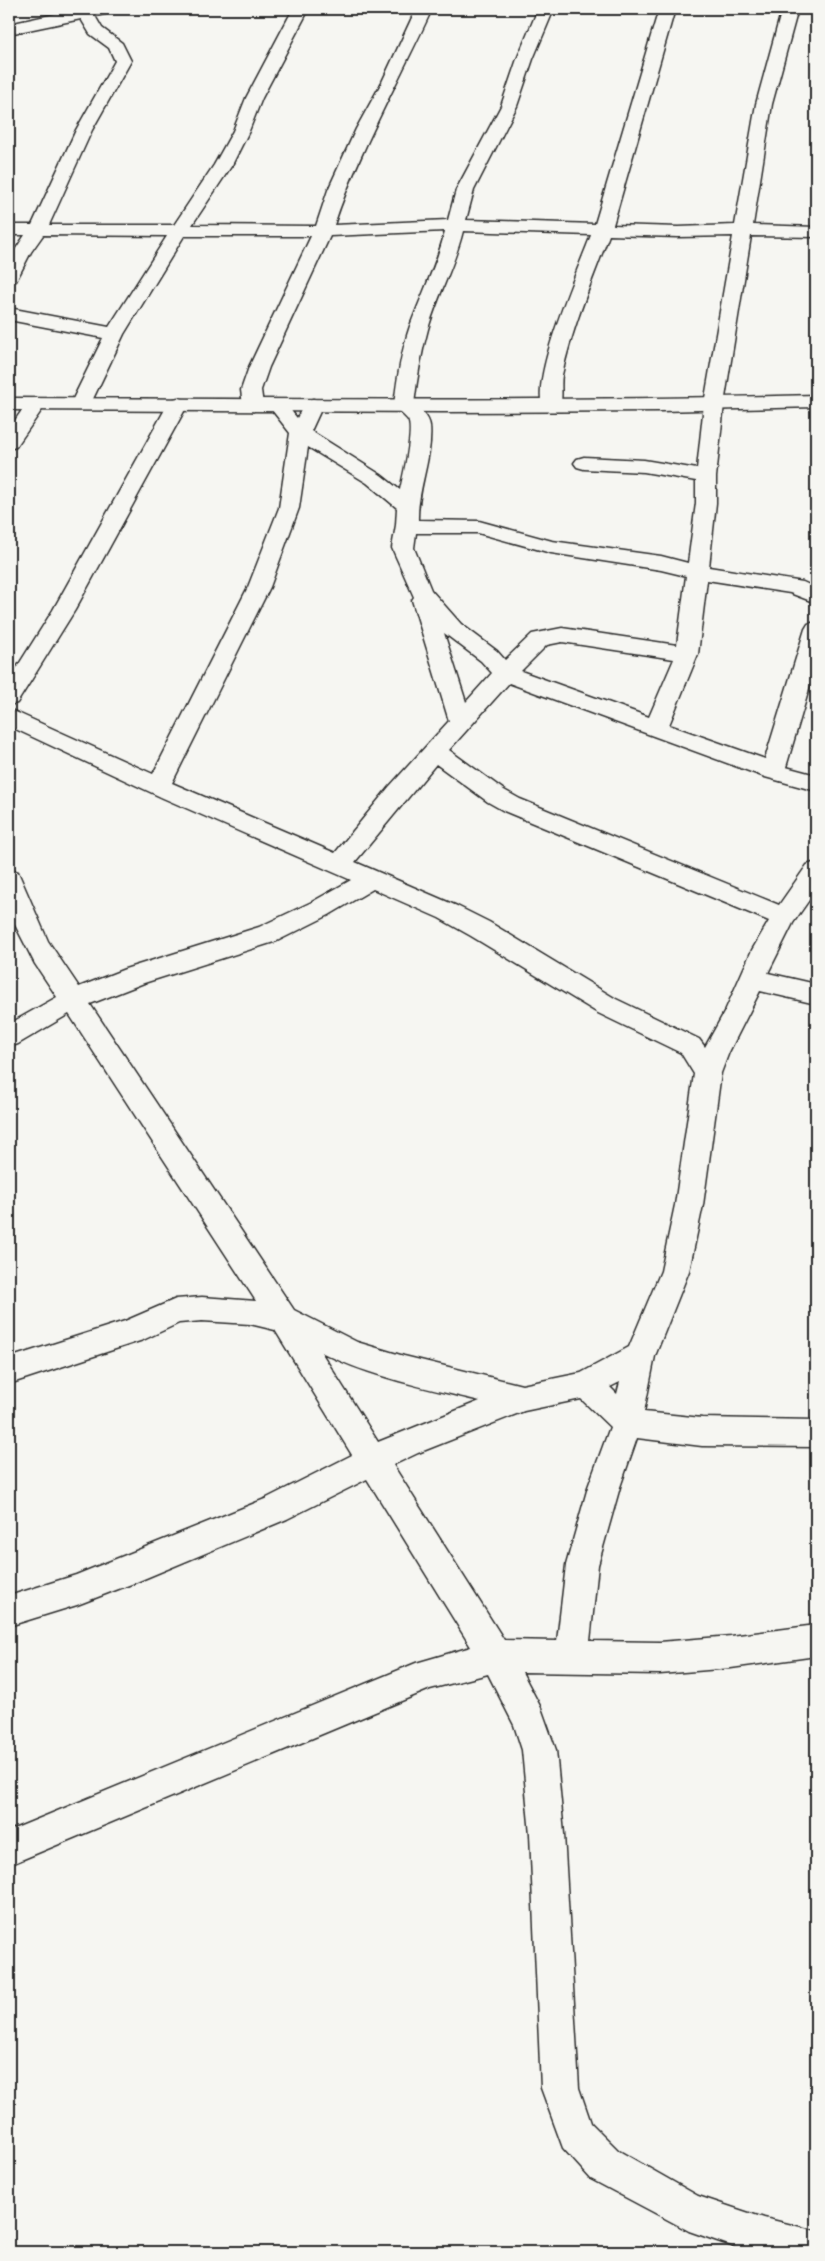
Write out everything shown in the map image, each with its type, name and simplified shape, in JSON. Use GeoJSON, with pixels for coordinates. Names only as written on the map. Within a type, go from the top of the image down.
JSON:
{"type":"FeatureCollection","features":[{"type":"Feature","properties":{"kind":"street"},"geometry":{"type":"LineString","coordinates":[[9,45],[12,28],[86,11],[109,9]]}},
{"type":"Feature","properties":{"kind":"street"},"geometry":{"type":"LineString","coordinates":[[81,403],[114,334],[139,297],[158,262],[228,156],[241,131],[254,98],[301,9]]}},
{"type":"Feature","properties":{"kind":"street"},"geometry":{"type":"LineString","coordinates":[[253,405],[251,390],[259,367],[324,231],[337,190],[364,129],[390,82],[424,9]]}},
{"type":"Feature","properties":{"kind":"street"},"geometry":{"type":"LineString","coordinates":[[404,406],[408,371],[419,328],[437,284],[465,190],[509,106],[528,50],[546,9]]}},
{"type":"Feature","properties":{"kind":"street"},"geometry":{"type":"LineString","coordinates":[[551,405],[550,385],[559,345],[602,230],[667,9]]}},
{"type":"Feature","properties":{"kind":"street"},"geometry":{"type":"LineString","coordinates":[[656,728],[687,654],[706,502],[706,477],[714,404],[764,104],[790,9]]}},
{"type":"Feature","properties":{"kind":"street"},"geometry":{"type":"LineString","coordinates":[[9,277],[22,251],[38,230],[84,130],[123,61],[116,46],[96,31],[86,11]]}},
{"type":"Feature","properties":{"kind":"street"},"geometry":{"type":"LineString","coordinates":[[9,230],[324,231],[456,225],[602,230],[816,232]]}},
{"type":"Feature","properties":{"kind":"street"},"geometry":{"type":"LineString","coordinates":[[9,230],[22,251]]}},
{"type":"Feature","properties":{"kind":"street"},"geometry":{"type":"LineString","coordinates":[[9,314],[114,334]]}},
{"type":"Feature","properties":{"kind":"street"},"geometry":{"type":"LineString","coordinates":[[9,404],[404,406],[714,404],[816,401]]}},
{"type":"Feature","properties":{"kind":"street"},"geometry":{"type":"LineString","coordinates":[[9,443],[36,404]]}},
{"type":"Feature","properties":{"kind":"street"},"geometry":{"type":"LineString","coordinates":[[9,698],[64,610],[178,404]]}},
{"type":"Feature","properties":{"kind":"street"},"geometry":{"type":"LineString","coordinates":[[278,405],[284,416],[300,433],[374,479],[407,515],[421,527],[479,527],[551,547],[660,563],[697,572],[795,588],[816,596]]}},
{"type":"Feature","properties":{"kind":"street"},"geometry":{"type":"LineString","coordinates":[[159,786],[258,588],[289,508],[300,433],[313,405]]}},
{"type":"Feature","properties":{"kind":"street"},"geometry":{"type":"LineString","coordinates":[[404,406],[416,416],[420,425],[403,548],[421,591],[461,724]]}},
{"type":"Feature","properties":{"kind":"street"},"geometry":{"type":"LineString","coordinates":[[584,463],[644,466],[706,477]]}},
{"type":"Feature","properties":{"kind":"street"},"geometry":{"type":"LineString","coordinates":[[421,591],[453,629],[488,656],[505,673],[773,771],[816,783]]}},
{"type":"Feature","properties":{"kind":"street"},"geometry":{"type":"LineString","coordinates":[[773,771],[816,629]]}},
{"type":"Feature","properties":{"kind":"street"},"geometry":{"type":"LineString","coordinates":[[338,866],[397,793],[436,752],[505,673],[540,638],[562,635],[687,654]]}},
{"type":"Feature","properties":{"kind":"street"},"geometry":{"type":"LineString","coordinates":[[9,717],[338,866],[448,912],[480,929],[607,1006],[690,1046],[708,1073]]}},
{"type":"Feature","properties":{"kind":"street"},"geometry":{"type":"LineString","coordinates":[[436,752],[496,796],[512,805],[784,917]]}},
{"type":"Feature","properties":{"kind":"street"},"geometry":{"type":"LineString","coordinates":[[572,1658],[582,1565],[604,1487],[627,1424],[640,1356],[675,1271],[689,1205],[708,1073],[724,1034],[738,1012],[754,980],[765,950],[784,917],[816,872]]}},
{"type":"Feature","properties":{"kind":"street"},"geometry":{"type":"LineString","coordinates":[[9,878],[13,893],[38,945],[59,981],[74,1000],[284,1319],[504,1670],[529,1720],[539,1750],[547,1834],[560,2088],[576,2135],[605,2165],[689,2212],[772,2245],[816,2251]]}},
{"type":"Feature","properties":{"kind":"street"},"geometry":{"type":"LineString","coordinates":[[15,1028],[74,1000],[122,981],[268,934],[332,903],[370,879]]}},
{"type":"Feature","properties":{"kind":"street"},"geometry":{"type":"LineString","coordinates":[[754,980],[816,994]]}},
{"type":"Feature","properties":{"kind":"street"},"geometry":{"type":"LineString","coordinates":[[690,1046],[724,1034]]}},
{"type":"Feature","properties":{"kind":"street"},"geometry":{"type":"LineString","coordinates":[[9,1372],[133,1331],[176,1311],[202,1309],[250,1312],[284,1319],[349,1352],[404,1369],[522,1398]]}},
{"type":"Feature","properties":{"kind":"street"},"geometry":{"type":"LineString","coordinates":[[9,1611],[77,1590],[276,1508],[373,1460],[451,1425],[469,1420],[522,1398],[588,1385],[640,1356]]}},
{"type":"Feature","properties":{"kind":"street"},"geometry":{"type":"LineString","coordinates":[[588,1385],[627,1424],[702,1432],[816,1434]]}},
{"type":"Feature","properties":{"kind":"street"},"geometry":{"type":"LineString","coordinates":[[9,1848],[428,1674],[495,1656],[660,1658],[731,1652],[816,1641]]}}]}
